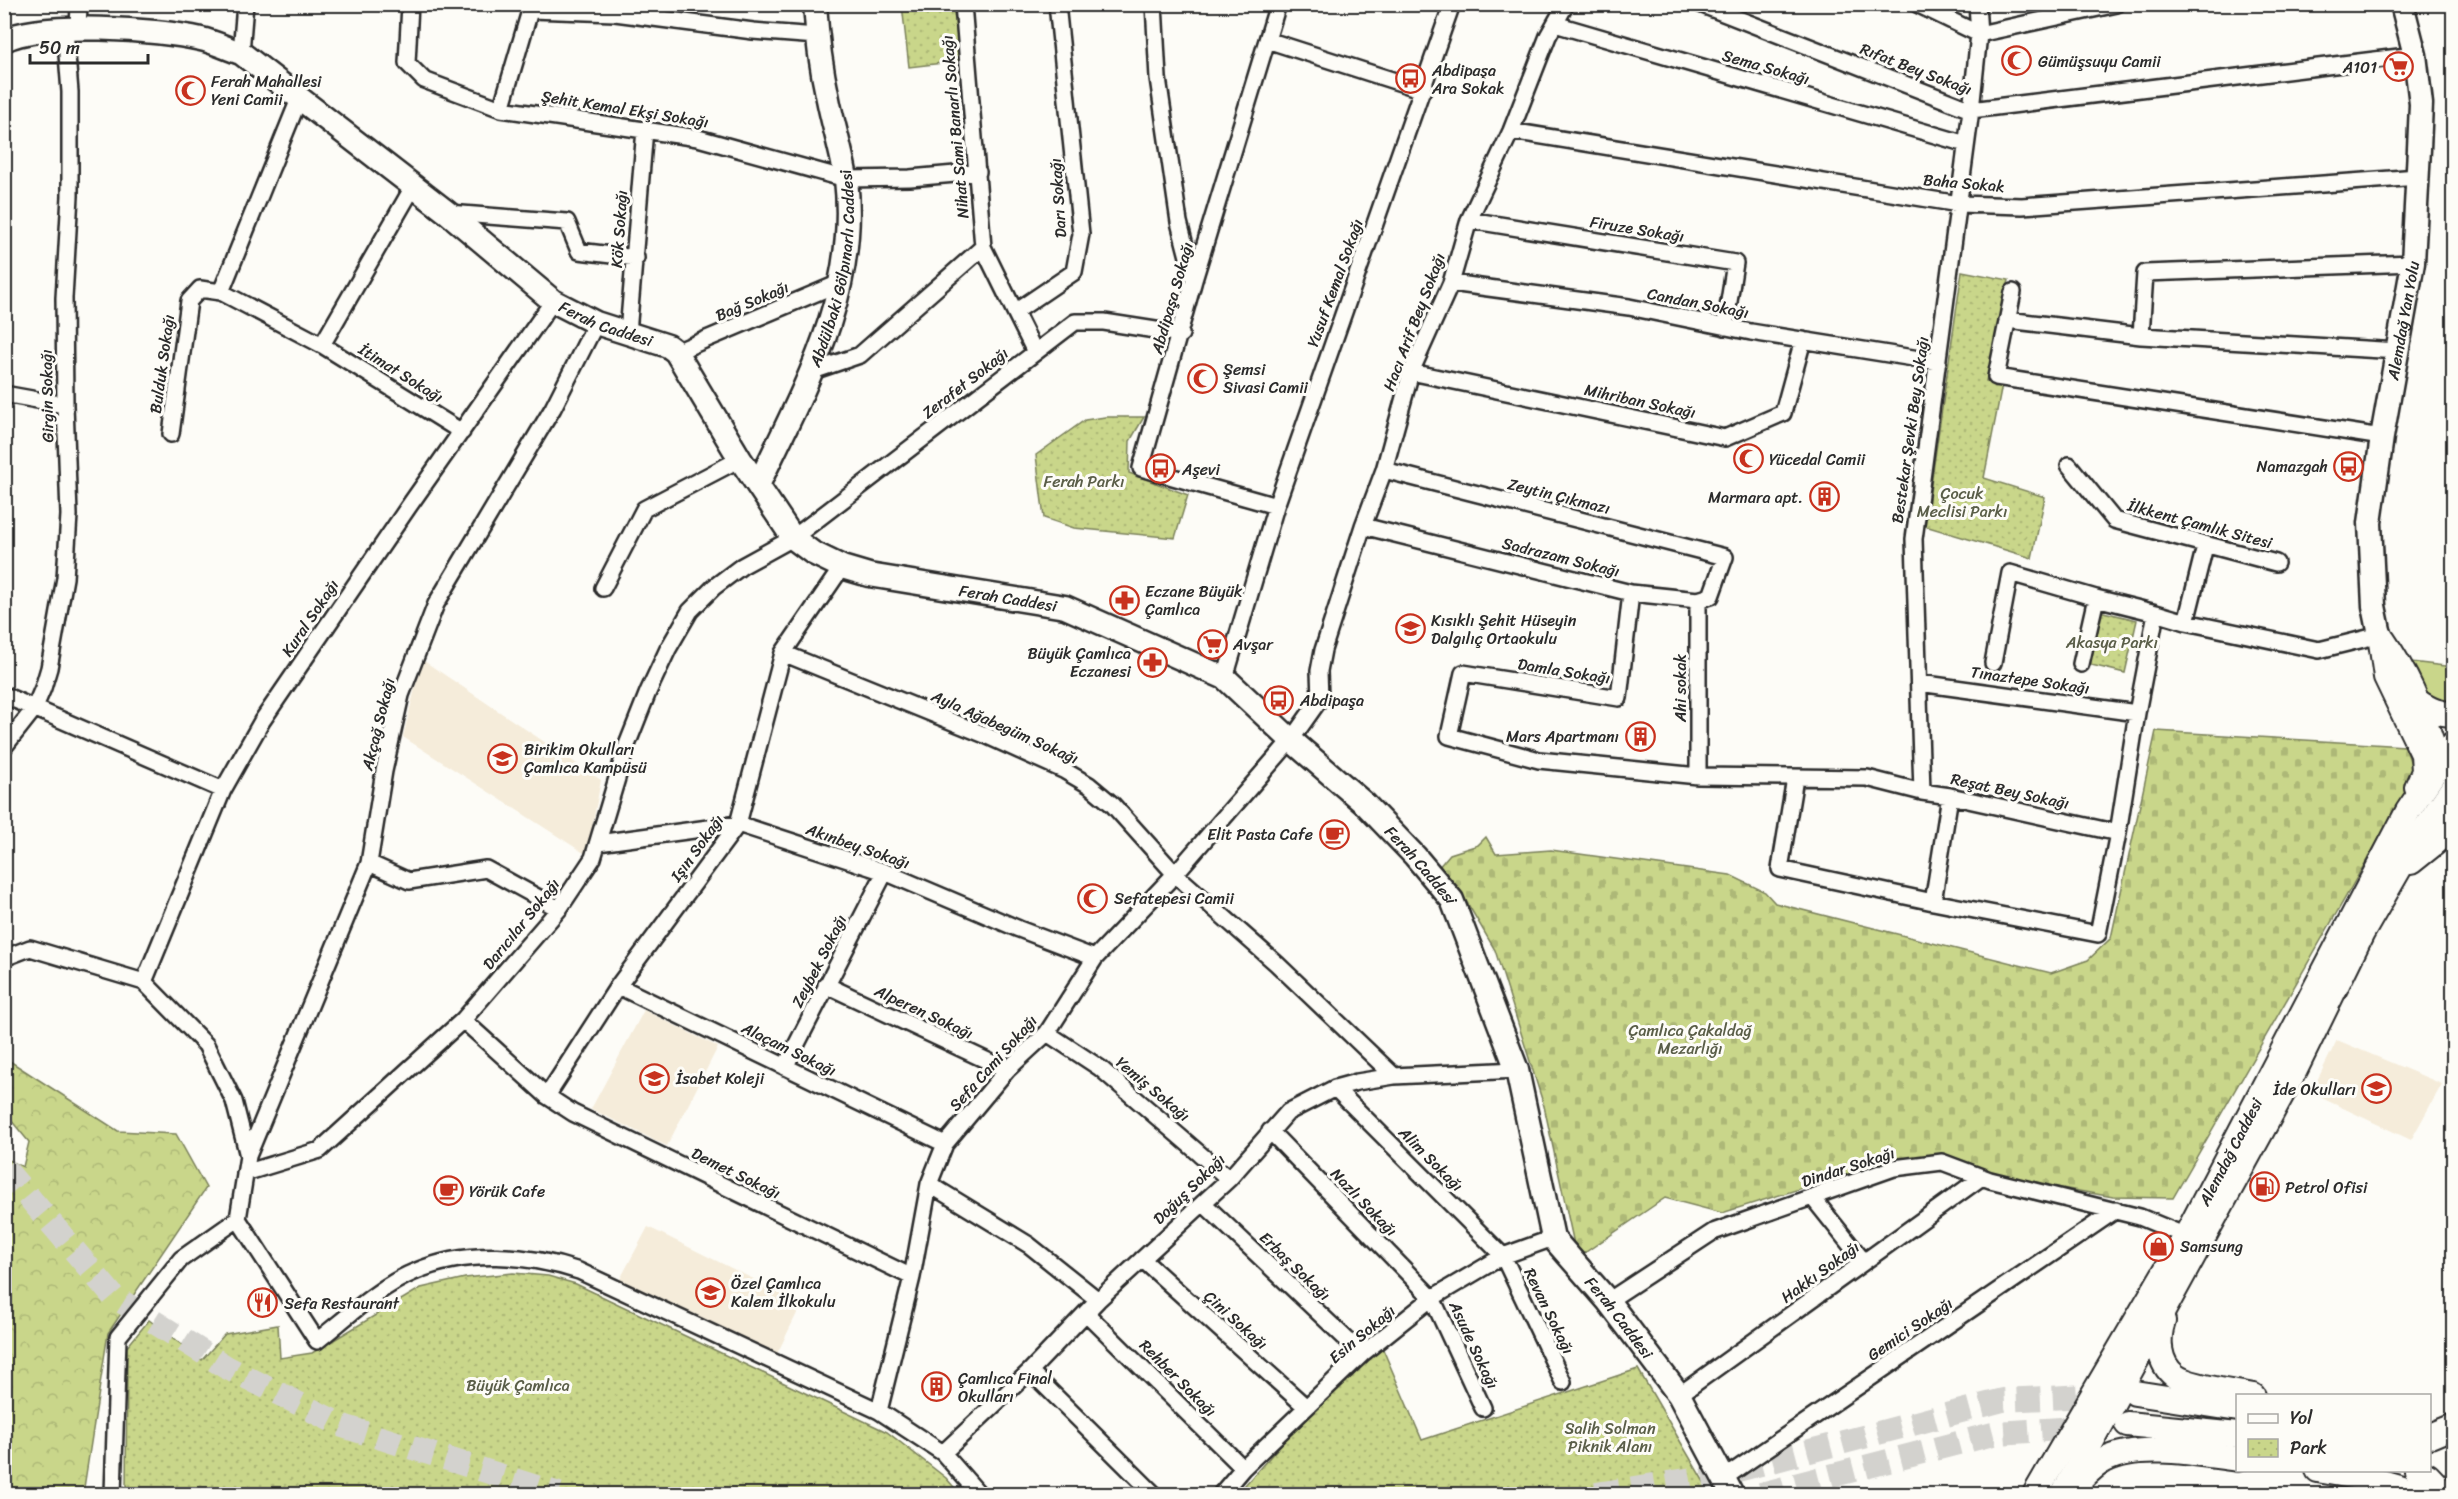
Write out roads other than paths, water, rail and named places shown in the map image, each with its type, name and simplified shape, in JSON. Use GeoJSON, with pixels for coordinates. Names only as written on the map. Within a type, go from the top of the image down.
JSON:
{"type":"FeatureCollection","features":[{"type":"Feature","properties":{"kind":"main road"},"geometry":{"type":"LineString","coordinates":[[2380,635],[2403,669],[2449,759]]}},
{"type":"Feature","properties":{"kind":"main road"},"geometry":{"type":"LineString","coordinates":[[2380,635],[2386,677],[2423,754],[2425,763],[2408,811]]}},
{"type":"Feature","properties":{"kind":"main road"},"geometry":{"type":"LineString","coordinates":[[2418,702],[2430,710],[2454,714]]}},
{"type":"Feature","properties":{"kind":"main road","name":"Alemdağ Caddesi"},"geometry":{"type":"LineString","coordinates":[[2035,1494],[2186,1236],[2408,811],[2449,759]]}},
{"type":"Feature","properties":{"kind":"main road","name":"Alemdağ Caddesi"},"geometry":{"type":"LineString","coordinates":[[2064,1494],[2295,1070],[2362,933],[2399,869],[2454,786]]}},
{"type":"Feature","properties":{"kind":"main road"},"geometry":{"type":"LineString","coordinates":[[2399,869],[2424,853],[2441,838],[2454,818]]}},
{"type":"Feature","properties":{"kind":"main road"},"geometry":{"type":"LineString","coordinates":[[2171,1298],[2158,1336],[2162,1357],[2167,1367],[2176,1377],[2192,1383],[2248,1394]]}},
{"type":"Feature","properties":{"kind":"main road"},"geometry":{"type":"LineString","coordinates":[[2135,1393],[2236,1409]]}},
{"type":"Feature","properties":{"kind":"main road"},"geometry":{"type":"LineString","coordinates":[[2431,1422],[2454,1418]]}},
{"type":"Feature","properties":{"kind":"main road"},"geometry":{"type":"LineString","coordinates":[[2127,1424],[2236,1435]]}},
{"type":"Feature","properties":{"kind":"main road"},"geometry":{"type":"LineString","coordinates":[[2431,1436],[2454,1426]]}},
{"type":"Feature","properties":{"kind":"main road"},"geometry":{"type":"LineString","coordinates":[[2064,1494],[2103,1460],[2120,1453],[2156,1451],[2236,1459]]}},
{"type":"Feature","properties":{"kind":"main road"},"geometry":{"type":"LineString","coordinates":[[2330,1472],[2355,1476],[2418,1494]]}},
{"type":"Feature","properties":{"kind":"main road"},"geometry":{"type":"LineString","coordinates":[[2421,1472],[2428,1476],[2445,1494]]}},
{"type":"Feature","properties":{"kind":"street","name":"Girgin Sokağı"},"geometry":{"type":"LineString","coordinates":[[4,747],[33,709],[43,688],[49,668],[65,578],[69,515],[64,405],[64,298],[70,196],[71,30],[79,4]]}},
{"type":"Feature","properties":{"kind":"street"},"geometry":{"type":"LineString","coordinates":[[241,53],[245,4]]}},
{"type":"Feature","properties":{"kind":"street","name":"Şehit Kemal Ekşi Sokağı"},"geometry":{"type":"LineString","coordinates":[[410,4],[407,63],[424,80],[501,109],[645,129],[728,145],[846,179],[910,178],[978,172]]}},
{"type":"Feature","properties":{"kind":"street","name":"Abdülbaki Gölpınarlı Caddesi"},"geometry":{"type":"LineString","coordinates":[[758,484],[813,371],[828,331],[842,282],[847,231],[846,179],[827,98],[817,36],[815,4]]}},
{"type":"Feature","properties":{"kind":"street","name":"Nihat Sami Banarlı Sokağı"},"geometry":{"type":"LineString","coordinates":[[963,4],[983,248],[1015,312]]}},
{"type":"Feature","properties":{"kind":"street","name":"Darı Sokağı"},"geometry":{"type":"LineString","coordinates":[[1015,312],[1074,272],[1081,234],[1057,4]]}},
{"type":"Feature","properties":{"kind":"street"},"geometry":{"type":"LineString","coordinates":[[1154,4],[1158,78],[1179,222],[1194,280]]}},
{"type":"Feature","properties":{"kind":"street","name":"Abdipaşa Sokağı"},"geometry":{"type":"LineString","coordinates":[[1276,506],[1141,468],[1181,334],[1194,280],[1278,4]]}},
{"type":"Feature","properties":{"kind":"street","name":"Yusuf Kemal Sokağı"},"geometry":{"type":"LineString","coordinates":[[1225,678],[1276,506],[1452,4]]}},
{"type":"Feature","properties":{"kind":"street","name":"Hacı Arif Bey Sokağı"},"geometry":{"type":"LineString","coordinates":[[1320,699],[1319,671],[1323,650],[1363,526],[1384,470],[1412,372],[1451,283],[1469,220],[1511,130],[1555,24],[1566,4]]}},
{"type":"Feature","properties":{"kind":"street","name":"Rıfat Bey Sokağı"},"geometry":{"type":"LineString","coordinates":[[1700,4],[1971,110],[2415,55]]}},
{"type":"Feature","properties":{"kind":"street"},"geometry":{"type":"LineString","coordinates":[[1917,4],[1979,34],[2117,4]]}},
{"type":"Feature","properties":{"kind":"street","name":"Bestekar Şevki Bey Sokağı"},"geometry":{"type":"LineString","coordinates":[[1922,792],[1914,539],[1971,110],[1979,34],[1977,4]]}},
{"type":"Feature","properties":{"kind":"street","name":"Alemdağ Yan Yolu"},"geometry":{"type":"LineString","coordinates":[[2380,635],[2374,606],[2370,523],[2382,437],[2413,263],[2421,104],[2415,55],[2402,4]]}},
{"type":"Feature","properties":{"kind":"street"},"geometry":{"type":"LineString","coordinates":[[501,109],[531,7],[615,9],[753,31],[817,36]]}},
{"type":"Feature","properties":{"kind":"street","name":"Sema Sokağı"},"geometry":{"type":"LineString","coordinates":[[1555,24],[1966,144]]}},
{"type":"Feature","properties":{"kind":"street","name":"Ferah Caddesi"},"geometry":{"type":"LineString","coordinates":[[9,35],[71,30],[149,31],[202,39],[241,53],[448,213],[554,301],[596,323],[668,346],[676,352],[740,459],[793,538],[813,553],[842,567],[869,575],[1065,607],[1225,678],[1292,741],[1366,805],[1415,856],[1452,900],[1516,1070],[1553,1238],[1608,1301],[1679,1395],[1728,1486]]}},
{"type":"Feature","properties":{"kind":"street"},"geometry":{"type":"LineString","coordinates":[[1267,40],[1423,90]]}},
{"type":"Feature","properties":{"kind":"street"},"geometry":{"type":"LineString","coordinates":[[221,292],[299,99]]}},
{"type":"Feature","properties":{"kind":"street","name":"Kök Sokağı"},"geometry":{"type":"LineString","coordinates":[[628,333],[645,129]]}},
{"type":"Feature","properties":{"kind":"street","name":"Baha Sokak"},"geometry":{"type":"LineString","coordinates":[[1511,130],[1959,204],[2022,206],[2418,177]]}},
{"type":"Feature","properties":{"kind":"street"},"geometry":{"type":"LineString","coordinates":[[322,345],[413,187]]}},
{"type":"Feature","properties":{"kind":"street"},"geometry":{"type":"LineString","coordinates":[[448,213],[567,222],[579,251],[636,258]]}},
{"type":"Feature","properties":{"kind":"street","name":"Firuze Sokağı"},"geometry":{"type":"LineString","coordinates":[[1469,220],[1736,263],[1725,327]]}},
{"type":"Feature","properties":{"kind":"street"},"geometry":{"type":"LineString","coordinates":[[813,371],[861,356],[983,248]]}},
{"type":"Feature","properties":{"kind":"street"},"geometry":{"type":"LineString","coordinates":[[2141,336],[2145,273],[2413,263]]}},
{"type":"Feature","properties":{"kind":"street","name":"Bağ Sokağı"},"geometry":{"type":"LineString","coordinates":[[676,352],[842,282]]}},
{"type":"Feature","properties":{"kind":"street","name":"Candan Sokağı"},"geometry":{"type":"LineString","coordinates":[[1451,283],[1629,307],[1725,327],[1938,362]]}},
{"type":"Feature","properties":{"kind":"street","name":"Bulduk Sokağı"},"geometry":{"type":"LineString","coordinates":[[171,434],[189,300],[200,289],[221,292]]}},
{"type":"Feature","properties":{"kind":"street","name":"İtimat Sokağı"},"geometry":{"type":"LineString","coordinates":[[221,292],[322,345],[462,432]]}},
{"type":"Feature","properties":{"kind":"street"},"geometry":{"type":"LineString","coordinates":[[2013,292],[1996,377],[2382,437]]}},
{"type":"Feature","properties":{"kind":"street","name":"Kural Sokağı"},"geometry":{"type":"LineString","coordinates":[[144,982],[223,790],[262,722],[554,301]]}},
{"type":"Feature","properties":{"kind":"street"},"geometry":{"type":"LineString","coordinates":[[1015,312],[1035,352]]}},
{"type":"Feature","properties":{"kind":"street"},"geometry":{"type":"LineString","coordinates":[[2007,320],[2141,336],[2399,351]]}},
{"type":"Feature","properties":{"kind":"street","name":"Zerafet Sokağı"},"geometry":{"type":"LineString","coordinates":[[793,538],[1075,322],[1104,322],[1181,334]]}},
{"type":"Feature","properties":{"kind":"street","name":"Akçağ Sokağı"},"geometry":{"type":"LineString","coordinates":[[248,1156],[369,863],[384,771],[401,695],[436,604],[553,408],[596,323]]}},
{"type":"Feature","properties":{"kind":"street","name":"Mihriban Sokağı"},"geometry":{"type":"LineString","coordinates":[[1412,372],[1725,438],[1783,413],[1803,340]]}},
{"type":"Feature","properties":{"kind":"street"},"geometry":{"type":"LineString","coordinates":[[4,394],[64,405]]}},
{"type":"Feature","properties":{"kind":"street"},"geometry":{"type":"LineString","coordinates":[[603,588],[644,509],[740,459]]}},
{"type":"Feature","properties":{"kind":"street","name":"İlkkent Çamlık Sitesi"},"geometry":{"type":"LineString","coordinates":[[2069,465],[2114,520],[2276,563]]}},
{"type":"Feature","properties":{"kind":"street","name":"Zeytin Çıkmazı"},"geometry":{"type":"LineString","coordinates":[[1384,470],[1725,557],[1711,596],[1698,600]]}},
{"type":"Feature","properties":{"kind":"street","name":"Sadrazam Sokağı"},"geometry":{"type":"LineString","coordinates":[[1363,526],[1631,593],[1698,600]]}},
{"type":"Feature","properties":{"kind":"street","name":"Darıcılar Sokağı"},"geometry":{"type":"LineString","coordinates":[[245,1173],[320,1150],[463,1020],[559,909],[593,858],[627,745],[668,649],[690,611],[714,587],[742,566],[793,538]]}},
{"type":"Feature","properties":{"kind":"street"},"geometry":{"type":"LineString","coordinates":[[2186,622],[2205,546]]}},
{"type":"Feature","properties":{"kind":"street","name":"Işın Sokağı"},"geometry":{"type":"LineString","coordinates":[[547,1096],[618,986],[738,824],[783,653],[842,567]]}},
{"type":"Feature","properties":{"kind":"street"},"geometry":{"type":"LineString","coordinates":[[1993,663],[2010,573],[2186,622],[2319,650],[2380,635]]}},
{"type":"Feature","properties":{"kind":"street","name":"Damla Sokağı"},"geometry":{"type":"LineString","coordinates":[[1449,736],[1463,674],[1619,698],[1631,593]]}},
{"type":"Feature","properties":{"kind":"street"},"geometry":{"type":"LineString","coordinates":[[2081,664],[2096,598]]}},
{"type":"Feature","properties":{"kind":"street","name":"Ahi sokak"},"geometry":{"type":"LineString","coordinates":[[1698,600],[1698,776]]}},
{"type":"Feature","properties":{"kind":"street"},"geometry":{"type":"LineString","coordinates":[[1795,778],[1780,869],[2098,934],[2156,613]]}},
{"type":"Feature","properties":{"kind":"street","name":"Ayla Ağabegüm Sokağı"},"geometry":{"type":"LineString","coordinates":[[783,653],[985,735],[1065,771],[1089,785],[1113,805],[1175,874],[1276,963],[1394,1076]]}},
{"type":"Feature","properties":{"kind":"street","name":"Tınaztepe Sokağı"},"geometry":{"type":"LineString","coordinates":[[1919,683],[2137,713]]}},
{"type":"Feature","properties":{"kind":"street"},"geometry":{"type":"LineString","coordinates":[[4,695],[223,790]]}},
{"type":"Feature","properties":{"kind":"street","name":"Sefa Cami Sokağı"},"geometry":{"type":"LineString","coordinates":[[879,1411],[912,1276],[929,1184],[945,1144],[1007,1070],[1047,1033],[1095,958],[1175,874],[1292,741],[1320,699]]}},
{"type":"Feature","properties":{"kind":"street","name":"Reşat Bey Sokağı"},"geometry":{"type":"LineString","coordinates":[[1449,736],[1539,760],[1698,776],[1868,778],[1922,792],[1950,796],[2118,833]]}},
{"type":"Feature","properties":{"kind":"street"},"geometry":{"type":"LineString","coordinates":[[1933,902],[1950,796]]}},
{"type":"Feature","properties":{"kind":"street","name":"Akınbey Sokağı"},"geometry":{"type":"LineString","coordinates":[[598,843],[738,824],[885,872],[1019,929],[1095,958]]}},
{"type":"Feature","properties":{"kind":"street"},"geometry":{"type":"LineString","coordinates":[[369,863],[409,881],[486,869],[559,909]]}},
{"type":"Feature","properties":{"kind":"street","name":"Zeybek Sokağı"},"geometry":{"type":"LineString","coordinates":[[784,1067],[885,872]]}},
{"type":"Feature","properties":{"kind":"street"},"geometry":{"type":"LineString","coordinates":[[4,958],[30,948],[144,982],[206,1045],[234,1101],[248,1156],[238,1219],[316,1341],[381,1292],[412,1272],[440,1263],[471,1257],[525,1258],[553,1263],[579,1271],[879,1411],[943,1453],[979,1494]]}},
{"type":"Feature","properties":{"kind":"street","name":"Alaçam Sokağı"},"geometry":{"type":"LineString","coordinates":[[618,986],[945,1144]]}},
{"type":"Feature","properties":{"kind":"street","name":"Alperen Sokağı"},"geometry":{"type":"LineString","coordinates":[[826,986],[1007,1070]]}},
{"type":"Feature","properties":{"kind":"street","name":"Demet Sokağı"},"geometry":{"type":"LineString","coordinates":[[463,1020],[547,1096],[573,1113],[631,1143],[912,1276]]}},
{"type":"Feature","properties":{"kind":"street","name":"Yemiş Sokağı"},"geometry":{"type":"LineString","coordinates":[[1047,1033],[1100,1068],[1229,1179]]}},
{"type":"Feature","properties":{"kind":"street","name":"Doğuş Sokağı"},"geometry":{"type":"LineString","coordinates":[[943,1453],[1030,1371],[1098,1300],[1229,1179],[1288,1112],[1335,1088],[1394,1076],[1516,1070]]}},
{"type":"Feature","properties":{"kind":"street","name":"Alim Sokağı"},"geometry":{"type":"LineString","coordinates":[[1335,1088],[1503,1256]]}},
{"type":"Feature","properties":{"kind":"street","name":"Nazlı Sokağı"},"geometry":{"type":"LineString","coordinates":[[1270,1131],[1432,1298]]}},
{"type":"Feature","properties":{"kind":"street","name":"Dindar Sokağı"},"geometry":{"type":"LineString","coordinates":[[1608,1301],[1713,1232],[1894,1168],[1923,1164],[1942,1162],[1982,1177],[2116,1210],[2186,1236]]}},
{"type":"Feature","properties":{"kind":"street","name":"Hakkı Sokağı"},"geometry":{"type":"LineString","coordinates":[[1679,1395],[1982,1177]]}},
{"type":"Feature","properties":{"kind":"street"},"geometry":{"type":"LineString","coordinates":[[929,1184],[1029,1245],[1098,1300]]}},
{"type":"Feature","properties":{"kind":"street"},"geometry":{"type":"LineString","coordinates":[[1813,1198],[1864,1262]]}},
{"type":"Feature","properties":{"kind":"street","name":"Erbaş Sokağı"},"geometry":{"type":"LineString","coordinates":[[1203,1203],[1362,1354]]}},
{"type":"Feature","properties":{"kind":"street","name":"Gemici Sokağı"},"geometry":{"type":"LineString","coordinates":[[1728,1486],[2116,1210]]}},
{"type":"Feature","properties":{"kind":"street"},"geometry":{"type":"LineString","coordinates":[[113,1494],[118,1337],[182,1259],[238,1219]]}},
{"type":"Feature","properties":{"kind":"street","name":"Esin Sokağı"},"geometry":{"type":"LineString","coordinates":[[1221,1494],[1243,1468],[1362,1354],[1432,1298],[1503,1256],[1553,1238]]}},
{"type":"Feature","properties":{"kind":"street","name":"Revan Sokağı"},"geometry":{"type":"LineString","coordinates":[[1503,1256],[1563,1382]]}},
{"type":"Feature","properties":{"kind":"street","name":"Çini Sokağı"},"geometry":{"type":"LineString","coordinates":[[1142,1259],[1306,1407]]}},
{"type":"Feature","properties":{"kind":"street","name":"Asude Sokağı"},"geometry":{"type":"LineString","coordinates":[[1432,1298],[1483,1408]]}},
{"type":"Feature","properties":{"kind":"street","name":"Rehber Sokağı"},"geometry":{"type":"LineString","coordinates":[[1087,1314],[1243,1468]]}},
{"type":"Feature","properties":{"kind":"street"},"geometry":{"type":"LineString","coordinates":[[1030,1371],[1154,1494]]}},
{"type":"Feature","properties":{"kind":"tunnel"},"geometry":{"type":"LineString","coordinates":[[4,1168],[113,1296],[226,1367],[343,1426],[559,1494]]}},
{"type":"Feature","properties":{"kind":"tunnel"},"geometry":{"type":"LineString","coordinates":[[1596,1494],[1719,1475],[2003,1400],[2111,1395]]}},
{"type":"Feature","properties":{"kind":"tunnel"},"geometry":{"type":"LineString","coordinates":[[1761,1494],[1997,1433],[2092,1427]]}},
{"type":"Feature","properties":{"kind":"place","name":"Gümüşsuyu Camii"},"geometry":{"type":"Point","coordinates":[2017,61]}},
{"type":"Feature","properties":{"kind":"place","name":"A101"},"geometry":{"type":"Point","coordinates":[2398,67]}},
{"type":"Feature","properties":{"kind":"place","name":"Abdipaşa Ara Sokak"},"geometry":{"type":"Point","coordinates":[1411,79]}},
{"type":"Feature","properties":{"kind":"place","name":"Ferah Mahallesi Yeni Camii"},"geometry":{"type":"Point","coordinates":[190,90]}},
{"type":"Feature","properties":{"kind":"place","name":"Şemsi Sivasi Camii"},"geometry":{"type":"Point","coordinates":[1202,378]}},
{"type":"Feature","properties":{"kind":"place","name":"Yücedal Camii"},"geometry":{"type":"Point","coordinates":[1748,459]}},
{"type":"Feature","properties":{"kind":"place","name":"Namazgah"},"geometry":{"type":"Point","coordinates":[2349,466]}},
{"type":"Feature","properties":{"kind":"place","name":"Aşevi"},"geometry":{"type":"Point","coordinates":[1161,469]}},
{"type":"Feature","properties":{"kind":"place","name":"Marmara apt."},"geometry":{"type":"Point","coordinates":[1824,497]}},
{"type":"Feature","properties":{"kind":"place","name":"Eczane Büyük Çamlıca"},"geometry":{"type":"Point","coordinates":[1124,600]}},
{"type":"Feature","properties":{"kind":"place","name":"Kısıklı Şehit Hüseyin Dalgılıç Ortaokulu"},"geometry":{"type":"Point","coordinates":[1410,629]}},
{"type":"Feature","properties":{"kind":"place","name":"Avşar"},"geometry":{"type":"Point","coordinates":[1212,644]}},
{"type":"Feature","properties":{"kind":"place","name":"Büyük Çamlıca Eczanesi"},"geometry":{"type":"Point","coordinates":[1152,662]}},
{"type":"Feature","properties":{"kind":"place","name":"Abdipaşa"},"geometry":{"type":"Point","coordinates":[1279,700]}},
{"type":"Feature","properties":{"kind":"place","name":"Mars Apartmanı"},"geometry":{"type":"Point","coordinates":[1640,736]}},
{"type":"Feature","properties":{"kind":"place","name":"Birikim Okulları Çamlıca Kampüsü"},"geometry":{"type":"Point","coordinates":[503,758]}},
{"type":"Feature","properties":{"kind":"place","name":"Elit Pasta Cafe"},"geometry":{"type":"Point","coordinates":[1334,834]}},
{"type":"Feature","properties":{"kind":"place","name":"Sefatepesi Camii"},"geometry":{"type":"Point","coordinates":[1093,898]}},
{"type":"Feature","properties":{"kind":"place","name":"İsabet Koleji"},"geometry":{"type":"Point","coordinates":[655,1078]}},
{"type":"Feature","properties":{"kind":"place","name":"İde Okulları"},"geometry":{"type":"Point","coordinates":[2377,1089]}},
{"type":"Feature","properties":{"kind":"place","name":"Petrol Ofisi"},"geometry":{"type":"Point","coordinates":[2264,1187]}},
{"type":"Feature","properties":{"kind":"place","name":"Yörük Cafe"},"geometry":{"type":"Point","coordinates":[448,1191]}},
{"type":"Feature","properties":{"kind":"place","name":"Samsung"},"geometry":{"type":"Point","coordinates":[2159,1246]}},
{"type":"Feature","properties":{"kind":"place","name":"Özel Çamlıca Kalem İlkokulu"},"geometry":{"type":"Point","coordinates":[710,1292]}},
{"type":"Feature","properties":{"kind":"place","name":"Sefa Restaurant"},"geometry":{"type":"Point","coordinates":[263,1303]}},
{"type":"Feature","properties":{"kind":"place","name":"Çamlıca Final Okulları"},"geometry":{"type":"Point","coordinates":[937,1387]}},
{"type":"Feature","properties":{"kind":"park label","name":"Ferah Parkı"},"geometry":{"type":"Point","coordinates":[1084,481]}},
{"type":"Feature","properties":{"kind":"park label","name":"Çocuk Meclisi Parkı"},"geometry":{"type":"Point","coordinates":[1962,502]}},
{"type":"Feature","properties":{"kind":"park label","name":"Akasya Parkı"},"geometry":{"type":"Point","coordinates":[2112,642]}},
{"type":"Feature","properties":{"kind":"park label","name":"Çamlıca Çakaldağ Mezarlığı"},"geometry":{"type":"Point","coordinates":[1690,1039]}},
{"type":"Feature","properties":{"kind":"park label","name":"Büyük Çamlıca"},"geometry":{"type":"Point","coordinates":[518,1385]}},
{"type":"Feature","properties":{"kind":"park label","name":"Salih Solman Piknik Alanı"},"geometry":{"type":"Point","coordinates":[1610,1437]}}]}
